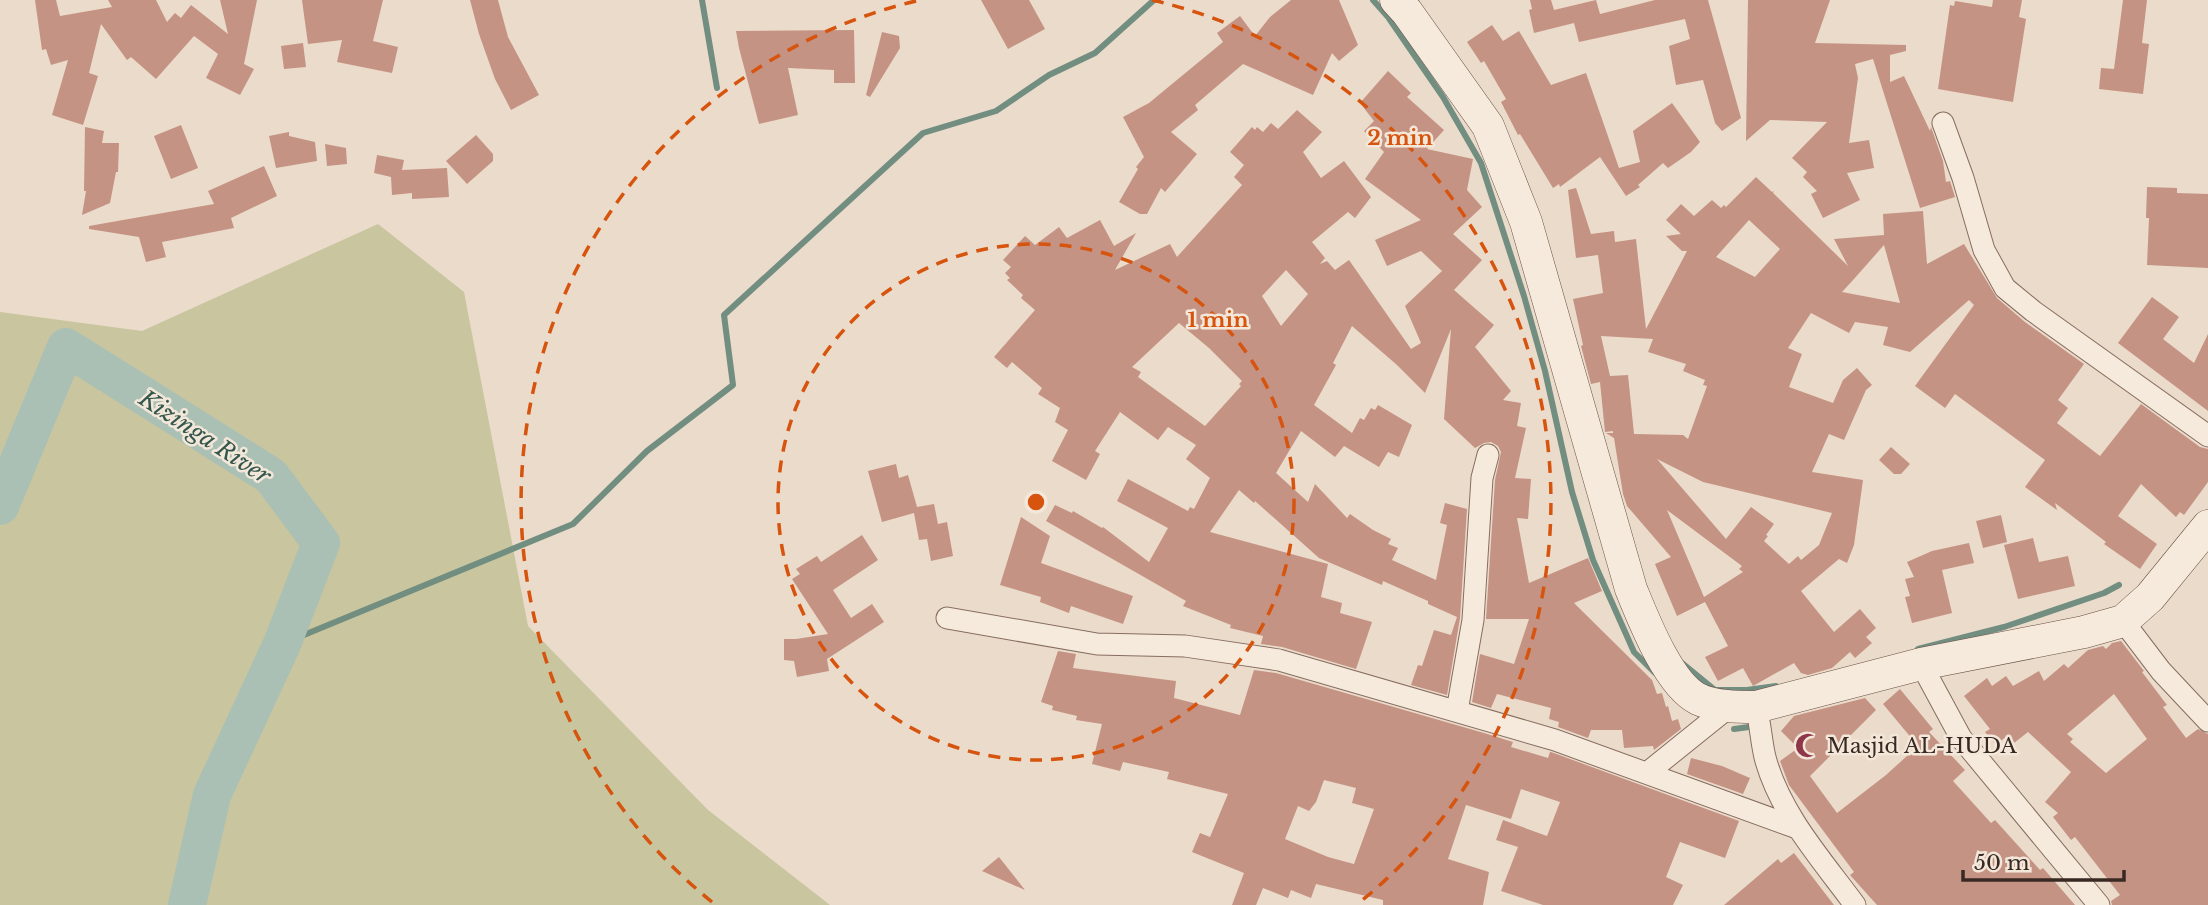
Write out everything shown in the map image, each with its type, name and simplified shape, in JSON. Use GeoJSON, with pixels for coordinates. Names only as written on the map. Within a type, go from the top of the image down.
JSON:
{"type":"FeatureCollection","features":[{"type":"Feature","properties":{"kind":"street"},"geometry":{"type":"LineString","coordinates":[[1396,0],[1488,126],[1526,222],[1631,589],[1651,636],[1671,670],[1697,698],[1743,707]]}},
{"type":"Feature","properties":{"kind":"street"},"geometry":{"type":"LineString","coordinates":[[1943,122],[1984,250],[2006,288],[2033,311],[2208,436]]}},
{"type":"Feature","properties":{"kind":"street"},"geometry":{"type":"LineString","coordinates":[[1457,711],[1473,620],[1482,478],[1488,455]]}},
{"type":"Feature","properties":{"kind":"street"},"geometry":{"type":"LineString","coordinates":[[1647,773],[1743,707],[1920,664],[2084,632],[2123,621],[2150,597],[2208,526]]}},
{"type":"Feature","properties":{"kind":"street"},"geometry":{"type":"LineString","coordinates":[[947,618],[1097,644],[1185,646],[1279,660],[1555,740],[1797,828]]}},
{"type":"Feature","properties":{"kind":"street"},"geometry":{"type":"LineString","coordinates":[[2123,621],[2161,671],[2208,721]]}},
{"type":"Feature","properties":{"kind":"street"},"geometry":{"type":"LineString","coordinates":[[1920,664],[1961,738],[2099,905]]}},
{"type":"Feature","properties":{"kind":"street"},"geometry":{"type":"LineString","coordinates":[[1743,707],[1773,782],[1797,828],[1855,905]]}},
{"type":"Feature","properties":{"kind":"shaded area"},"geometry":{"type":"Polygon","coordinates":[[[378,224],[464,292],[528,626],[708,810],[830,905],[0,905],[0,312],[142,331],[378,224]]]}},
{"type":"Feature","properties":{"kind":"building"},"geometry":{"type":"Polygon","coordinates":[[[35,0],[56,0],[60,16],[112,7],[108,0],[156,0],[167,22],[175,13],[181,18],[191,5],[228,34],[220,0],[257,0],[244,64],[254,69],[240,95],[206,78],[218,54],[194,36],[156,79],[131,57],[127,60],[101,24],[89,73],[98,76],[83,125],[52,115],[68,60],[51,65],[46,49],[42,50],[35,0]]]}},
{"type":"Feature","properties":{"kind":"building"},"geometry":{"type":"Polygon","coordinates":[[[302,0],[383,0],[373,41],[398,47],[392,73],[337,62],[342,40],[308,44],[302,0]]]}},
{"type":"Feature","properties":{"kind":"building"},"geometry":{"type":"Polygon","coordinates":[[[470,0],[498,0],[508,37],[539,95],[511,110],[495,79],[470,0]]]}},
{"type":"Feature","properties":{"kind":"building"},"geometry":{"type":"Polygon","coordinates":[[[981,0],[1029,0],[1045,29],[1008,49],[981,0]]]}},
{"type":"Feature","properties":{"kind":"building"},"geometry":{"type":"Polygon","coordinates":[[[1291,0],[1339,0],[1358,45],[1339,61],[1332,53],[1313,95],[1243,64],[1195,105],[1198,110],[1171,132],[1197,154],[1165,192],[1161,188],[1147,214],[1140,214],[1119,202],[1138,169],[1136,167],[1144,157],[1123,117],[1149,103],[1223,42],[1217,33],[1240,16],[1255,36],[1270,17],[1291,0]]]}},
{"type":"Feature","properties":{"kind":"building"},"geometry":{"type":"Polygon","coordinates":[[[1530,0],[1551,0],[1554,10],[1596,0],[1600,14],[1655,0],[1708,0],[1741,118],[1722,131],[1715,123],[1703,80],[1676,85],[1669,46],[1690,39],[1685,19],[1579,42],[1574,23],[1534,33],[1529,10],[1532,9],[1530,0]]]}},
{"type":"Feature","properties":{"kind":"building"},"geometry":{"type":"Polygon","coordinates":[[[1748,0],[1830,0],[1815,43],[1906,45],[1906,51],[1890,55],[1890,82],[1904,76],[1930,131],[1931,127],[1943,161],[1946,182],[1950,181],[1955,197],[1920,208],[1873,59],[1855,64],[1858,78],[1849,143],[1869,140],[1874,168],[1847,173],[1860,200],[1823,218],[1811,194],[1817,191],[1803,177],[1807,172],[1792,158],[1827,122],[1770,120],[1746,141],[1748,0]]]}},
{"type":"Feature","properties":{"kind":"building"},"geometry":{"type":"Polygon","coordinates":[[[1993,0],[2022,0],[2019,17],[2026,19],[2013,102],[1938,89],[1950,5],[1954,6],[1955,1],[1992,7],[1993,0]]]}},
{"type":"Feature","properties":{"kind":"building"},"geometry":{"type":"Polygon","coordinates":[[[2123,0],[2147,0],[2142,43],[2149,44],[2143,94],[2099,89],[2101,68],[2114,69],[2123,0]]]}},
{"type":"Feature","properties":{"kind":"building"},"geometry":{"type":"Polygon","coordinates":[[[1492,25],[1503,41],[1519,31],[1551,85],[1586,73],[1619,168],[1640,162],[1633,131],[1672,103],[1700,142],[1668,168],[1663,163],[1638,185],[1640,187],[1626,196],[1600,157],[1560,187],[1559,184],[1553,188],[1520,134],[1518,135],[1501,102],[1506,99],[1484,61],[1481,63],[1467,42],[1492,25]]]}},
{"type":"Feature","properties":{"kind":"building"},"geometry":{"type":"Polygon","coordinates":[[[854,30],[855,83],[834,83],[834,70],[788,68],[798,115],[759,124],[736,31],[854,30]]]}},
{"type":"Feature","properties":{"kind":"building"},"geometry":{"type":"Polygon","coordinates":[[[882,32],[899,36],[900,48],[870,97],[866,95],[882,32]]]}},
{"type":"Feature","properties":{"kind":"building"},"geometry":{"type":"Polygon","coordinates":[[[303,43],[306,67],[284,69],[281,46],[303,43]]]}},
{"type":"Feature","properties":{"kind":"building"},"geometry":{"type":"Polygon","coordinates":[[[1388,71],[1411,93],[1407,97],[1444,130],[1427,149],[1473,159],[1467,190],[1482,207],[1453,234],[1482,260],[1454,290],[1494,325],[1475,347],[1511,391],[1503,400],[1521,403],[1517,426],[1526,428],[1515,478],[1531,479],[1528,519],[1517,518],[1529,583],[1588,558],[1602,591],[1574,603],[1652,680],[1657,694],[1662,693],[1672,721],[1678,719],[1681,729],[1654,750],[1653,746],[1624,748],[1622,730],[1591,730],[1588,738],[1558,727],[1559,722],[1549,719],[1551,708],[1497,694],[1491,708],[1472,702],[1480,654],[1514,664],[1529,619],[1486,619],[1495,480],[1501,452],[1498,446],[1491,442],[1475,448],[1444,419],[1451,329],[1425,393],[1352,326],[1333,363],[1336,365],[1314,405],[1352,433],[1360,418],[1364,420],[1371,408],[1375,410],[1378,405],[1412,425],[1399,457],[1388,452],[1379,467],[1344,446],[1335,457],[1301,431],[1276,473],[1308,502],[1315,484],[1347,518],[1350,514],[1391,539],[1388,544],[1398,548],[1392,560],[1436,580],[1447,525],[1440,523],[1445,503],[1467,509],[1460,618],[1447,695],[1411,685],[1418,665],[1422,666],[1434,630],[1451,635],[1457,617],[1383,581],[1382,585],[1319,558],[1239,490],[1210,532],[1328,564],[1321,597],[1342,603],[1340,613],[1372,622],[1356,669],[1282,647],[1261,644],[1263,636],[1230,628],[1231,625],[1183,606],[1186,601],[1046,521],[1055,505],[1072,513],[1073,511],[1103,527],[1149,562],[1168,528],[1117,501],[1128,479],[1188,511],[1190,507],[1194,509],[1210,478],[1186,459],[1196,445],[1168,427],[1158,440],[1120,412],[1095,451],[1100,454],[1086,480],[1052,461],[1068,430],[1055,422],[1060,408],[1038,394],[1042,388],[1012,362],[1007,368],[994,357],[1035,310],[1007,280],[1010,278],[1005,273],[1011,267],[1003,260],[1025,236],[1035,245],[1059,227],[1067,238],[1100,220],[1114,246],[1136,233],[1115,270],[1170,244],[1177,257],[1242,185],[1234,177],[1244,165],[1230,152],[1252,127],[1263,132],[1271,123],[1278,129],[1297,110],[1322,132],[1303,152],[1321,178],[1344,161],[1371,197],[1355,218],[1348,212],[1312,242],[1325,258],[1320,264],[1327,261],[1335,270],[1349,260],[1411,349],[1421,343],[1405,306],[1442,271],[1421,251],[1387,266],[1375,240],[1421,220],[1365,179],[1384,152],[1364,131],[1374,121],[1360,103],[1388,71]],[[1286,270],[1262,296],[1281,326],[1308,294],[1286,270]],[[1179,323],[1132,367],[1141,372],[1138,377],[1205,426],[1241,386],[1239,384],[1242,381],[1179,323]]]}},
{"type":"Feature","properties":{"kind":"building"},"geometry":{"type":"Polygon","coordinates":[[[181,125],[198,168],[171,179],[154,136],[181,125]]]}},
{"type":"Feature","properties":{"kind":"building"},"geometry":{"type":"Polygon","coordinates":[[[85,127],[104,131],[102,143],[119,143],[118,172],[110,203],[82,215],[86,191],[85,127]]]}},
{"type":"Feature","properties":{"kind":"building"},"geometry":{"type":"Polygon","coordinates":[[[289,132],[289,136],[315,142],[317,161],[276,168],[269,136],[289,132]]]}},
{"type":"Feature","properties":{"kind":"building"},"geometry":{"type":"Polygon","coordinates":[[[476,135],[493,154],[493,161],[467,184],[446,161],[476,135]]]}},
{"type":"Feature","properties":{"kind":"building"},"geometry":{"type":"Polygon","coordinates":[[[325,144],[346,148],[347,164],[327,166],[325,144]]]}},
{"type":"Feature","properties":{"kind":"building"},"geometry":{"type":"Polygon","coordinates":[[[377,155],[404,160],[402,170],[447,168],[449,197],[412,199],[412,193],[392,195],[391,177],[374,173],[377,155]]]}},
{"type":"Feature","properties":{"kind":"building"},"geometry":{"type":"Polygon","coordinates":[[[264,166],[277,196],[231,218],[234,228],[162,242],[166,257],[146,262],[139,237],[89,229],[89,226],[214,204],[208,191],[264,166]]]}},
{"type":"Feature","properties":{"kind":"building"},"geometry":{"type":"Polygon","coordinates":[[[1756,177],[1774,191],[1773,193],[1848,266],[1834,239],[1884,235],[1883,214],[1923,211],[1927,264],[1964,244],[1997,298],[2025,322],[2084,364],[2058,400],[2068,408],[2057,423],[2100,456],[2141,404],[2200,447],[2208,449],[2208,482],[2184,515],[2180,512],[2176,517],[2141,484],[2118,516],[2157,544],[2140,569],[2104,544],[2106,542],[2055,503],[2057,510],[2025,487],[2045,460],[1955,394],[1945,408],[1915,386],[1974,305],[1969,300],[1910,352],[1883,345],[1888,327],[1855,322],[1849,333],[1811,313],[1788,348],[1802,354],[1789,387],[1833,403],[1843,380],[1857,368],[1872,385],[1866,390],[1844,440],[1829,434],[1812,472],[1863,480],[1854,545],[1847,563],[1839,559],[1801,591],[1834,632],[1860,609],[1876,628],[1866,637],[1872,643],[1855,658],[1850,652],[1832,668],[1808,675],[1801,673],[1794,663],[1753,686],[1743,668],[1718,681],[1705,657],[1728,646],[1705,602],[1677,616],[1655,564],[1671,557],[1627,506],[1623,494],[1614,438],[1606,433],[1613,431],[1605,432],[1600,382],[1591,384],[1573,299],[1603,293],[1598,255],[1576,258],[1568,190],[1576,188],[1591,234],[1614,231],[1615,242],[1636,239],[1646,329],[1687,251],[1682,251],[1666,236],[1681,234],[1666,220],[1681,204],[1694,216],[1712,200],[1721,208],[1724,205],[1726,207],[1756,177]],[[1749,220],[1716,257],[1755,277],[1780,249],[1749,220]],[[1884,245],[1842,292],[1900,303],[1884,245]],[[1601,336],[1610,376],[1628,375],[1634,434],[1683,435],[1688,439],[1707,386],[1703,385],[1705,380],[1683,371],[1686,364],[1648,352],[1653,339],[1601,336]],[[1657,459],[1726,539],[1751,507],[1774,524],[1764,541],[1789,564],[1798,556],[1801,560],[1819,545],[1832,513],[1703,482],[1657,459]],[[1667,510],[1704,597],[1743,572],[1739,569],[1742,566],[1667,510]]]}},
{"type":"Feature","properties":{"kind":"building"},"geometry":{"type":"Polygon","coordinates":[[[2147,187],[2177,188],[2177,193],[2208,194],[2208,268],[2147,265],[2147,187]]]}},
{"type":"Feature","properties":{"kind":"building"},"geometry":{"type":"Polygon","coordinates":[[[2152,297],[2179,317],[2163,339],[2194,363],[2208,334],[2208,411],[2118,343],[2152,297]]]}},
{"type":"Feature","properties":{"kind":"building"},"geometry":{"type":"Polygon","coordinates":[[[1891,447],[1910,464],[1901,474],[1894,474],[1879,460],[1891,447]]]}},
{"type":"Feature","properties":{"kind":"building"},"geometry":{"type":"Polygon","coordinates":[[[896,464],[899,478],[908,475],[917,507],[934,504],[938,524],[947,522],[953,556],[931,561],[927,539],[919,540],[914,513],[882,522],[868,471],[896,464]]]}},
{"type":"Feature","properties":{"kind":"building"},"geometry":{"type":"Polygon","coordinates":[[[2001,515],[2007,542],[1983,548],[1976,521],[2001,515]]]}},
{"type":"Feature","properties":{"kind":"building"},"geometry":{"type":"Polygon","coordinates":[[[1021,517],[1050,536],[1041,563],[1133,596],[1123,624],[1071,606],[1069,613],[1040,602],[1041,597],[1000,585],[1021,517]]]}},
{"type":"Feature","properties":{"kind":"building"},"geometry":{"type":"Polygon","coordinates":[[[862,535],[878,560],[833,590],[851,618],[872,604],[884,622],[827,659],[829,671],[797,677],[794,661],[784,660],[784,639],[828,634],[792,579],[800,574],[796,569],[817,556],[821,562],[862,535]]]}},
{"type":"Feature","properties":{"kind":"building"},"geometry":{"type":"Polygon","coordinates":[[[2033,538],[2039,562],[2068,556],[2075,586],[2018,599],[2004,545],[2033,538]]]}},
{"type":"Feature","properties":{"kind":"building"},"geometry":{"type":"Polygon","coordinates":[[[1969,543],[1974,563],[1942,570],[1952,613],[1912,623],[1905,597],[1910,596],[1905,579],[1914,577],[1907,562],[1932,551],[1969,543]]]}},
{"type":"Feature","properties":{"kind":"building"},"geometry":{"type":"Polygon","coordinates":[[[2121,641],[2167,705],[2163,707],[2186,738],[2198,729],[2208,734],[2208,905],[2112,905],[2111,901],[2120,895],[2075,837],[2071,840],[2053,817],[2058,813],[2045,802],[2071,772],[2028,732],[2014,743],[2008,735],[1996,745],[1985,732],[1990,729],[1964,696],[1987,678],[1992,686],[2006,676],[2013,686],[2039,671],[2044,681],[2064,664],[2068,668],[2088,650],[2103,646],[2106,649],[2112,643],[2121,641]],[[2114,694],[2067,734],[2073,739],[2070,742],[2106,773],[2147,739],[2114,694]]]}},
{"type":"Feature","properties":{"kind":"building"},"geometry":{"type":"Polygon","coordinates":[[[1058,651],[1076,654],[1073,668],[1176,681],[1174,698],[1240,715],[1254,670],[1276,673],[1513,742],[1511,747],[1548,758],[1551,752],[1739,821],[1725,858],[1680,842],[1666,877],[1683,885],[1673,905],[1543,905],[1501,891],[1518,847],[1496,840],[1503,820],[1547,836],[1560,802],[1521,789],[1511,819],[1466,805],[1448,859],[1489,872],[1483,905],[1383,905],[1383,900],[1316,884],[1311,898],[1291,890],[1288,898],[1263,888],[1256,905],[1232,905],[1244,873],[1192,852],[1200,833],[1210,837],[1228,794],[1167,779],[1169,772],[1123,762],[1120,771],[1092,764],[1102,724],[1076,720],[1077,716],[1052,710],[1053,706],[1041,702],[1058,651]],[[1324,780],[1316,802],[1309,811],[1298,806],[1285,839],[1328,857],[1354,864],[1374,809],[1352,803],[1356,788],[1324,780]]]}},
{"type":"Feature","properties":{"kind":"building"},"geometry":{"type":"Polygon","coordinates":[[[1900,689],[1933,729],[1929,732],[1965,770],[1953,781],[1991,823],[1995,820],[2040,870],[2043,868],[2075,905],[1877,905],[1850,875],[1854,872],[1789,785],[1780,761],[1798,748],[1781,731],[1794,716],[1865,698],[1876,710],[1810,776],[1837,813],[1918,746],[1883,704],[1900,689]]]}},
{"type":"Feature","properties":{"kind":"building"},"geometry":{"type":"Polygon","coordinates":[[[1691,758],[1722,766],[1750,778],[1743,794],[1687,774],[1691,758]]]}},
{"type":"Feature","properties":{"kind":"building"},"geometry":{"type":"Polygon","coordinates":[[[1794,853],[1834,905],[1724,905],[1778,859],[1781,863],[1794,853]]]}},
{"type":"Feature","properties":{"kind":"building"},"geometry":{"type":"Polygon","coordinates":[[[999,857],[1025,890],[982,871],[999,857]]]}},
{"type":"Feature","properties":{"kind":"waterway"},"geometry":{"type":"LineString","coordinates":[[702,0],[717,88]]}},
{"type":"Feature","properties":{"kind":"waterway"},"geometry":{"type":"LineString","coordinates":[[282,644],[573,524],[647,451],[733,385],[724,315],[923,133],[996,111],[1049,75],[1095,53],[1154,0],[1158,0]]}},
{"type":"Feature","properties":{"kind":"waterway"},"geometry":{"type":"LineString","coordinates":[[1373,0],[1388,17],[1443,97],[1481,163],[1524,296],[1545,371],[1572,492],[1593,560],[1634,652],[1655,673]]}},
{"type":"Feature","properties":{"kind":"waterway","name":"Kizinga River"},"geometry":{"type":"LineString","coordinates":[[0,506],[66,347],[271,476],[321,543],[282,644],[212,795],[187,905]]}},
{"type":"Feature","properties":{"kind":"waterway"},"geometry":{"type":"LineString","coordinates":[[1918,649],[2004,627],[2104,593],[2119,585]]}},
{"type":"Feature","properties":{"kind":"waterway"},"geometry":{"type":"LineString","coordinates":[[1682,663],[1715,690],[1776,686]]}},
{"type":"Feature","properties":{"kind":"waterway"},"geometry":{"type":"LineString","coordinates":[[1734,729],[1749,727],[1753,722]]}},
{"type":"Feature","properties":{"kind":"place","name":"Masjid AL-HUDA"},"geometry":{"type":"Point","coordinates":[1807,746]}}]}
